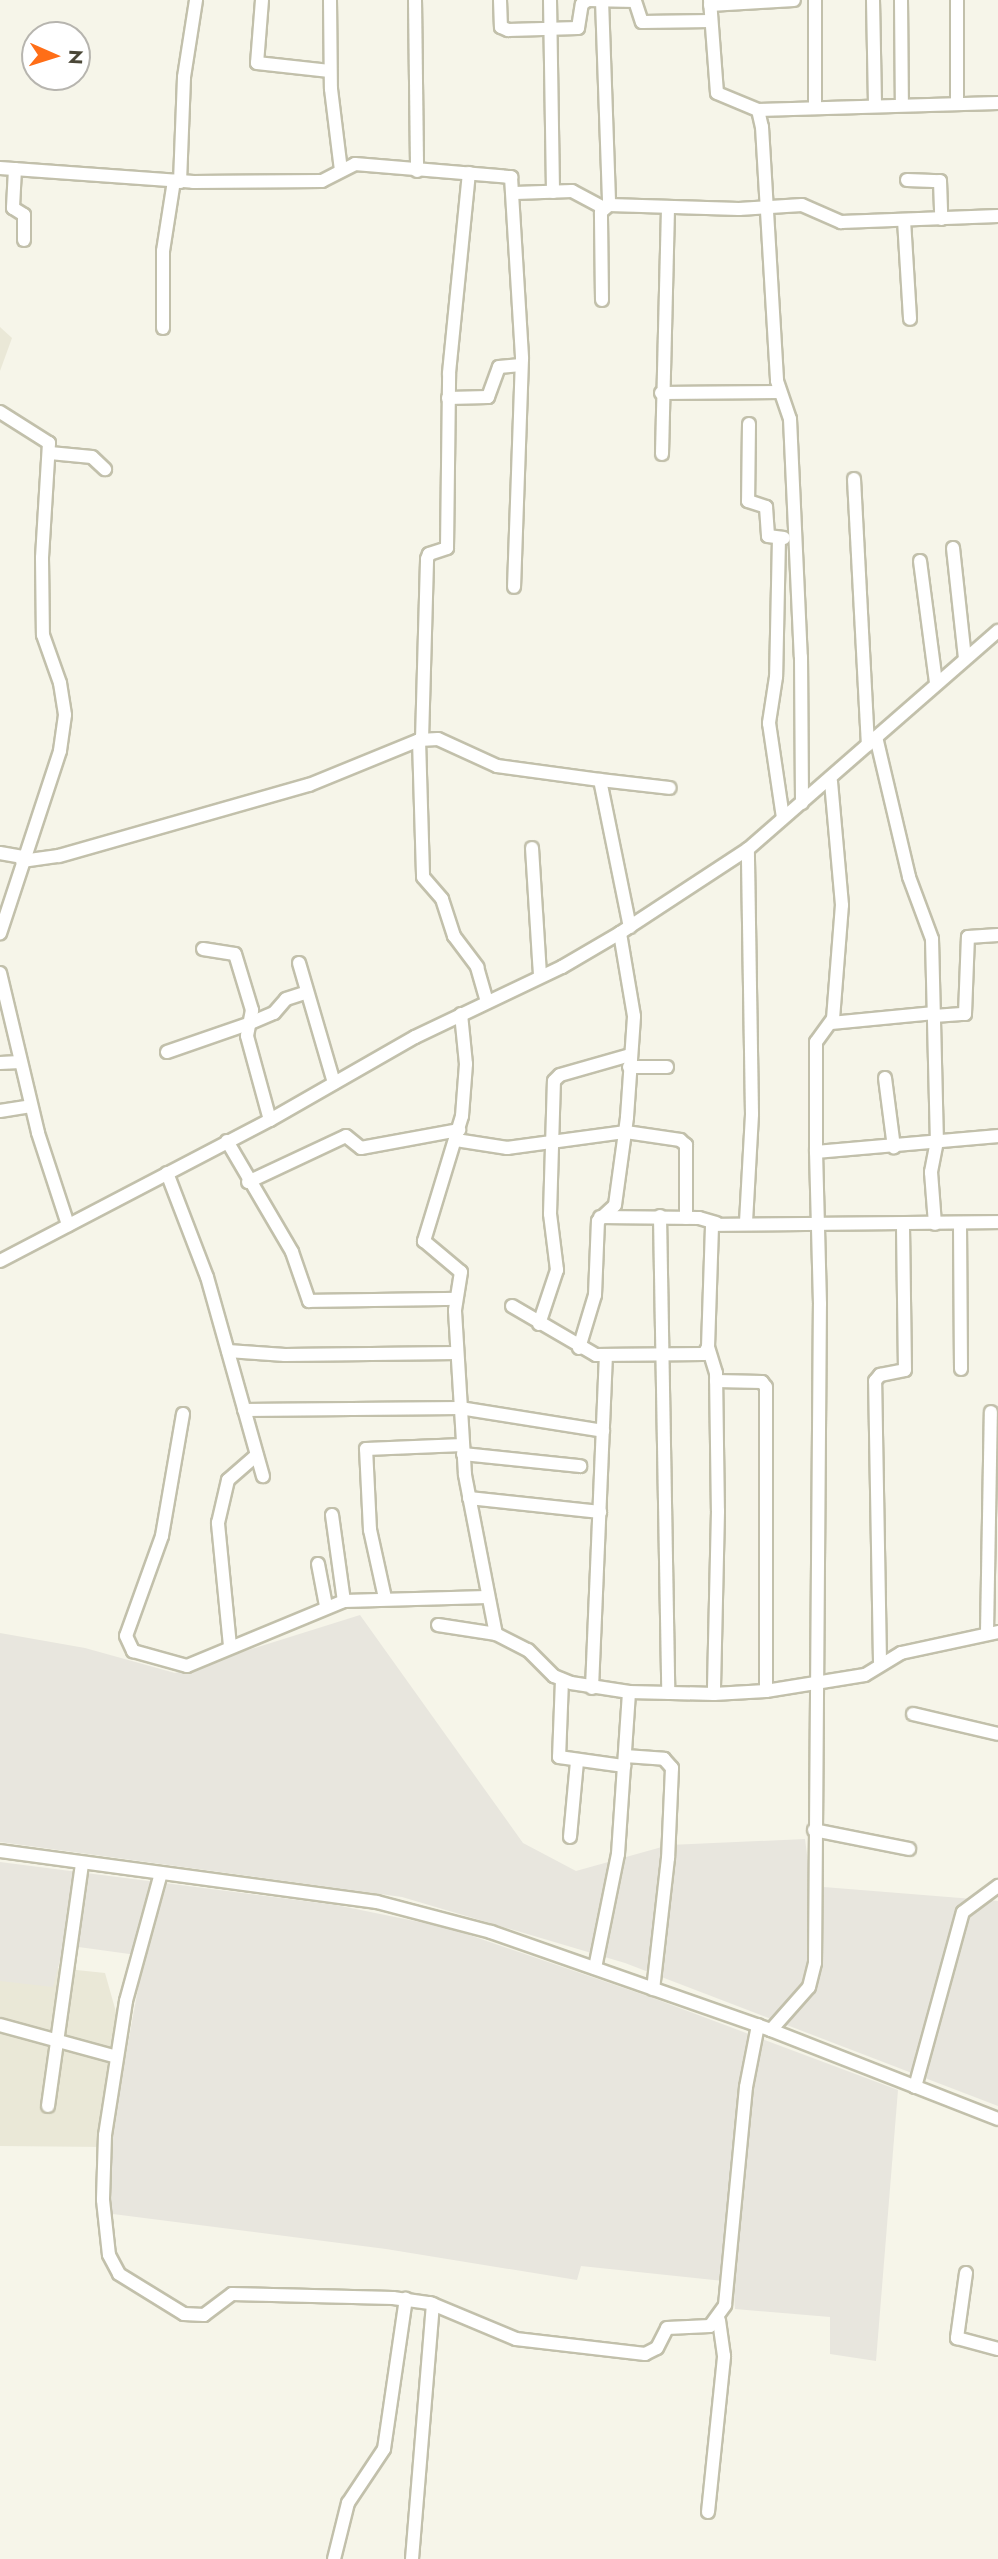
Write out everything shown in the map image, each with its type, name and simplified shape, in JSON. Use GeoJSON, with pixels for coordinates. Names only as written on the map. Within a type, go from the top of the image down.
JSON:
{"type":"FeatureCollection","features":[{"type":"Feature","properties":{"kind":"street"},"geometry":{"type":"LineString","coordinates":[[163,328],[163,251],[177,181],[184,76],[196,0]]}},
{"type":"Feature","properties":{"kind":"street"},"geometry":{"type":"LineString","coordinates":[[262,0],[257,64],[330,72]]}},
{"type":"Feature","properties":{"kind":"street"},"geometry":{"type":"LineString","coordinates":[[330,0],[330,72],[341,170]]}},
{"type":"Feature","properties":{"kind":"street"},"geometry":{"type":"LineString","coordinates":[[415,0],[417,171]]}},
{"type":"Feature","properties":{"kind":"street"},"geometry":{"type":"LineString","coordinates":[[500,0],[502,29],[548,30],[580,27],[583,2],[602,0],[637,2],[642,22],[711,21]]}},
{"type":"Feature","properties":{"kind":"street"},"geometry":{"type":"LineString","coordinates":[[550,0],[548,30],[553,191]]}},
{"type":"Feature","properties":{"kind":"street"},"geometry":{"type":"LineString","coordinates":[[602,0],[605,206],[602,300]]}},
{"type":"Feature","properties":{"kind":"street"},"geometry":{"type":"LineString","coordinates":[[794,0],[710,2],[717,93],[758,110],[815,105],[998,103]]}},
{"type":"Feature","properties":{"kind":"street"},"geometry":{"type":"LineString","coordinates":[[815,0],[815,105]]}},
{"type":"Feature","properties":{"kind":"street"},"geometry":{"type":"LineString","coordinates":[[873,0],[875,105]]}},
{"type":"Feature","properties":{"kind":"street"},"geometry":{"type":"LineString","coordinates":[[901,0],[902,105]]}},
{"type":"Feature","properties":{"kind":"street"},"geometry":{"type":"LineString","coordinates":[[957,0],[957,104]]}},
{"type":"Feature","properties":{"kind":"street"},"geometry":{"type":"LineString","coordinates":[[758,110],[769,208],[780,392],[790,419],[802,803]]}},
{"type":"Feature","properties":{"kind":"street"},"geometry":{"type":"LineString","coordinates":[[0,168],[177,181],[306,183],[323,181],[355,164],[417,171],[508,175],[515,193],[521,365],[514,587]]}},
{"type":"Feature","properties":{"kind":"street"},"geometry":{"type":"LineString","coordinates":[[15,169],[13,208],[24,215],[24,240]]}},
{"type":"Feature","properties":{"kind":"street"},"geometry":{"type":"LineString","coordinates":[[469,173],[448,398],[447,548],[429,554],[427,559],[421,740],[423,877],[442,900],[454,936],[477,967],[487,1002]]}},
{"type":"Feature","properties":{"kind":"street"},"geometry":{"type":"LineString","coordinates":[[907,180],[940,180],[941,219]]}},
{"type":"Feature","properties":{"kind":"street"},"geometry":{"type":"LineString","coordinates":[[515,193],[576,192],[605,206],[769,208],[802,205],[841,222],[998,216]]}},
{"type":"Feature","properties":{"kind":"street"},"geometry":{"type":"LineString","coordinates":[[662,454],[661,393],[668,208]]}},
{"type":"Feature","properties":{"kind":"street"},"geometry":{"type":"LineString","coordinates":[[904,220],[910,319]]}},
{"type":"Feature","properties":{"kind":"street"},"geometry":{"type":"LineString","coordinates":[[448,398],[488,397],[499,367],[521,365]]}},
{"type":"Feature","properties":{"kind":"street"},"geometry":{"type":"LineString","coordinates":[[661,393],[780,392]]}},
{"type":"Feature","properties":{"kind":"street"},"geometry":{"type":"LineString","coordinates":[[0,412],[44,436],[50,453],[41,558],[43,635],[63,692],[64,732],[0,933]]}},
{"type":"Feature","properties":{"kind":"street"},"geometry":{"type":"LineString","coordinates":[[749,424],[748,501],[766,507],[768,536],[795,538]]}},
{"type":"Feature","properties":{"kind":"street"},"geometry":{"type":"LineString","coordinates":[[50,453],[92,457],[105,469]]}},
{"type":"Feature","properties":{"kind":"street"},"geometry":{"type":"LineString","coordinates":[[854,480],[872,741],[909,877],[932,939],[937,1140],[931,1172],[935,1224]]}},
{"type":"Feature","properties":{"kind":"street"},"geometry":{"type":"LineString","coordinates":[[779,538],[776,677],[769,723],[783,818]]}},
{"type":"Feature","properties":{"kind":"street"},"geometry":{"type":"LineString","coordinates":[[953,548],[965,658]]}},
{"type":"Feature","properties":{"kind":"street"},"geometry":{"type":"LineString","coordinates":[[920,561],[936,682]]}},
{"type":"Feature","properties":{"kind":"street"},"geometry":{"type":"LineString","coordinates":[[0,1261],[270,1120],[461,1014],[540,976],[625,930],[748,849],[831,781],[936,682],[998,631]]}},
{"type":"Feature","properties":{"kind":"street"},"geometry":{"type":"LineString","coordinates":[[0,853],[23,859],[59,856],[309,785],[421,740],[447,742],[497,766],[670,788]]}},
{"type":"Feature","properties":{"kind":"street"},"geometry":{"type":"LineString","coordinates":[[579,1348],[595,1295],[600,1217],[615,1205],[625,1132],[634,1016],[625,930],[600,780]]}},
{"type":"Feature","properties":{"kind":"street"},"geometry":{"type":"LineString","coordinates":[[831,781],[842,905],[832,1023]]}},
{"type":"Feature","properties":{"kind":"street"},"geometry":{"type":"LineString","coordinates":[[532,848],[540,976]]}},
{"type":"Feature","properties":{"kind":"street"},"geometry":{"type":"LineString","coordinates":[[746,1222],[752,1114],[748,849]]}},
{"type":"Feature","properties":{"kind":"street"},"geometry":{"type":"LineString","coordinates":[[771,2030],[809,1987],[814,1972],[820,1223],[816,1152],[816,1042],[819,1032],[832,1023],[965,1014],[968,937],[998,935]]}},
{"type":"Feature","properties":{"kind":"street"},"geometry":{"type":"LineString","coordinates":[[204,949],[235,954],[252,1010],[248,1024],[270,1120]]}},
{"type":"Feature","properties":{"kind":"street"},"geometry":{"type":"LineString","coordinates":[[299,963],[334,1083]]}},
{"type":"Feature","properties":{"kind":"street"},"geometry":{"type":"LineString","coordinates":[[0,973],[4,1014],[68,1225]]}},
{"type":"Feature","properties":{"kind":"street"},"geometry":{"type":"LineString","coordinates":[[167,1052],[274,1013],[286,999],[307,992]]}},
{"type":"Feature","properties":{"kind":"street"},"geometry":{"type":"LineString","coordinates":[[461,1014],[466,1064],[457,1135],[424,1241],[460,1268],[456,1299],[463,1449],[469,1498],[496,1634]]}},
{"type":"Feature","properties":{"kind":"street"},"geometry":{"type":"LineString","coordinates":[[539,1324],[557,1270],[550,1214],[556,1077],[630,1061],[667,1066]]}},
{"type":"Feature","properties":{"kind":"street"},"geometry":{"type":"LineString","coordinates":[[0,1063],[20,1062]]}},
{"type":"Feature","properties":{"kind":"street"},"geometry":{"type":"LineString","coordinates":[[885,1078],[894,1147]]}},
{"type":"Feature","properties":{"kind":"street"},"geometry":{"type":"LineString","coordinates":[[0,1111],[31,1107]]}},
{"type":"Feature","properties":{"kind":"street"},"geometry":{"type":"LineString","coordinates":[[248,1182],[346,1136],[361,1149],[457,1135],[507,1149],[625,1132],[684,1142],[686,1218]]}},
{"type":"Feature","properties":{"kind":"street"},"geometry":{"type":"LineString","coordinates":[[816,1152],[998,1136]]}},
{"type":"Feature","properties":{"kind":"street"},"geometry":{"type":"LineString","coordinates":[[227,1141],[248,1182],[292,1252],[309,1301],[456,1299]]}},
{"type":"Feature","properties":{"kind":"street"},"geometry":{"type":"LineString","coordinates":[[167,1173],[206,1277],[263,1476]]}},
{"type":"Feature","properties":{"kind":"street"},"geometry":{"type":"LineString","coordinates":[[600,1217],[660,1216],[716,1223],[960,1225],[998,1222]]}},
{"type":"Feature","properties":{"kind":"street"},"geometry":{"type":"LineString","coordinates":[[660,1216],[668,1693]]}},
{"type":"Feature","properties":{"kind":"street"},"geometry":{"type":"LineString","coordinates":[[713,1694],[719,1587],[716,1381],[708,1348],[708,1236],[716,1223]]}},
{"type":"Feature","properties":{"kind":"street"},"geometry":{"type":"LineString","coordinates":[[880,1662],[876,1381],[880,1375],[905,1370],[903,1224]]}},
{"type":"Feature","properties":{"kind":"street"},"geometry":{"type":"LineString","coordinates":[[960,1225],[961,1369]]}},
{"type":"Feature","properties":{"kind":"street"},"geometry":{"type":"LineString","coordinates":[[512,1306],[579,1348],[606,1357],[704,1354],[708,1348]]}},
{"type":"Feature","properties":{"kind":"street"},"geometry":{"type":"LineString","coordinates":[[228,1351],[285,1355],[457,1353]]}},
{"type":"Feature","properties":{"kind":"street"},"geometry":{"type":"LineString","coordinates":[[592,1688],[606,1357]]}},
{"type":"Feature","properties":{"kind":"street"},"geometry":{"type":"LineString","coordinates":[[716,1381],[762,1382],[766,1387],[766,1691]]}},
{"type":"Feature","properties":{"kind":"street"},"geometry":{"type":"LineString","coordinates":[[244,1410],[460,1408],[603,1431]]}},
{"type":"Feature","properties":{"kind":"street"},"geometry":{"type":"LineString","coordinates":[[438,1625],[496,1634],[528,1650],[562,1680],[592,1688],[629,1692],[713,1694],[766,1691],[865,1675],[880,1662],[901,1653],[992,1632],[991,1412]]}},
{"type":"Feature","properties":{"kind":"street"},"geometry":{"type":"LineString","coordinates":[[183,1414],[162,1536],[126,1644],[153,1659],[187,1665],[326,1606],[344,1601],[487,1597]]}},
{"type":"Feature","properties":{"kind":"street"},"geometry":{"type":"LineString","coordinates":[[385,1598],[370,1530],[366,1449],[463,1449],[580,1466]]}},
{"type":"Feature","properties":{"kind":"street"},"geometry":{"type":"LineString","coordinates":[[230,1646],[218,1523],[228,1480],[257,1455]]}},
{"type":"Feature","properties":{"kind":"street"},"geometry":{"type":"LineString","coordinates":[[469,1498],[600,1512]]}},
{"type":"Feature","properties":{"kind":"street"},"geometry":{"type":"LineString","coordinates":[[332,1515],[344,1601]]}},
{"type":"Feature","properties":{"kind":"street"},"geometry":{"type":"LineString","coordinates":[[318,1564],[326,1606]]}},
{"type":"Feature","properties":{"kind":"street"},"geometry":{"type":"LineString","coordinates":[[562,1680],[559,1757],[576,1761],[664,1759],[672,1768],[668,1858],[653,1989]]}},
{"type":"Feature","properties":{"kind":"street"},"geometry":{"type":"LineString","coordinates":[[595,1968],[618,1854],[629,1692]]}},
{"type":"Feature","properties":{"kind":"street"},"geometry":{"type":"LineString","coordinates":[[913,1714],[998,1734]]}},
{"type":"Feature","properties":{"kind":"street"},"geometry":{"type":"LineString","coordinates":[[570,1837],[576,1761]]}},
{"type":"Feature","properties":{"kind":"street"},"geometry":{"type":"LineString","coordinates":[[814,1830],[909,1849]]}},
{"type":"Feature","properties":{"kind":"street"},"geometry":{"type":"LineString","coordinates":[[0,1851],[377,1902],[491,1932],[758,2025],[998,2119]]}},
{"type":"Feature","properties":{"kind":"street"},"geometry":{"type":"LineString","coordinates":[[48,2106],[82,1863]]}},
{"type":"Feature","properties":{"kind":"street"},"geometry":{"type":"LineString","coordinates":[[161,1873],[126,2001],[102,2176],[109,2255],[119,2274],[184,2314],[196,2316],[232,2294],[407,2299],[433,2304],[516,2339],[625,2353],[653,2353],[667,2328],[710,2326],[719,2320]]}},
{"type":"Feature","properties":{"kind":"street"},"geometry":{"type":"LineString","coordinates":[[915,2087],[962,1912],[998,1886]]}},
{"type":"Feature","properties":{"kind":"street"},"geometry":{"type":"LineString","coordinates":[[0,2025],[117,2057]]}},
{"type":"Feature","properties":{"kind":"street"},"geometry":{"type":"LineString","coordinates":[[708,2512],[724,2356],[719,2320],[725,2305],[746,2087],[758,2025]]}},
{"type":"Feature","properties":{"kind":"street"},"geometry":{"type":"LineString","coordinates":[[966,2273],[957,2338],[998,2350]]}},
{"type":"Feature","properties":{"kind":"street"},"geometry":{"type":"LineString","coordinates":[[334,2559],[348,2503],[383,2449],[407,2299]]}},
{"type":"Feature","properties":{"kind":"street"},"geometry":{"type":"LineString","coordinates":[[412,2559],[433,2304]]}},
{"type":"Feature","properties":{"kind":"shaded area"},"geometry":{"type":"Polygon","coordinates":[[[0,327],[12,338],[0,371],[0,327]]]}},
{"type":"Feature","properties":{"kind":"shaded area"},"geometry":{"type":"Polygon","coordinates":[[[360,1615],[523,1843],[576,1871],[669,1845],[805,1839],[811,1886],[998,1901],[998,2106],[625,1963],[402,1897],[0,1842],[0,1633],[85,1648],[175,1673],[360,1615]]]}},
{"type":"Feature","properties":{"kind":"shaded area"},"geometry":{"type":"Polygon","coordinates":[[[0,1862],[336,1905],[449,1928],[653,1998],[898,2090],[876,2361],[830,2354],[830,2317],[735,2309],[733,2282],[581,2266],[577,2280],[386,2249],[105,2213],[109,2147],[144,1956],[64,1945],[53,1987],[0,1981],[0,1862]]]}},
{"type":"Feature","properties":{"kind":"shaded area"},"geometry":{"type":"Polygon","coordinates":[[[0,1962],[105,1973],[125,2044],[106,2147],[0,2146],[0,1962]]]}}]}
